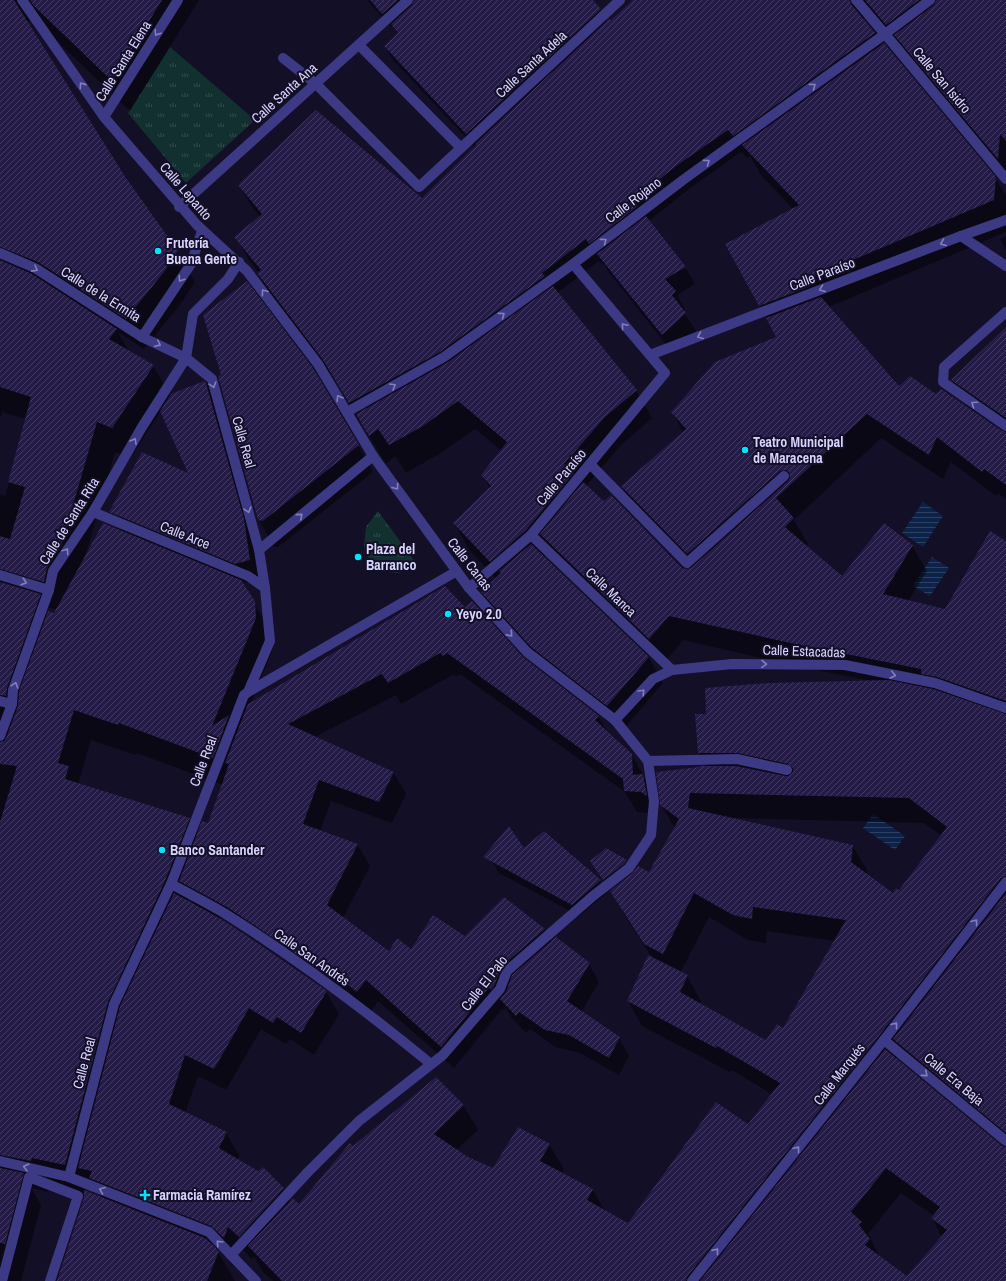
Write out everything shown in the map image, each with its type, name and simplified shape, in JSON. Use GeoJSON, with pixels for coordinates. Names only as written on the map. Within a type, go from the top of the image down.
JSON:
{"type":"FeatureCollection","features":[{"type":"Feature","properties":{"kind":"street","name":"Calle Lepanto"},"geometry":{"type":"LineString","coordinates":[[22,0],[104,117],[179,207],[202,231],[248,271],[318,364],[373,456]]}},
{"type":"Feature","properties":{"kind":"street","name":"Calle Santa Elena"},"geometry":{"type":"LineString","coordinates":[[104,117],[178,0]]}},
{"type":"Feature","properties":{"kind":"street","name":"Calle Santa Ana"},"geometry":{"type":"LineString","coordinates":[[179,207],[408,0]]}},
{"type":"Feature","properties":{"kind":"street","name":"Calle Santa Adela"},"geometry":{"type":"LineString","coordinates":[[316,84],[419,187],[462,148],[609,4],[620,0]]}},
{"type":"Feature","properties":{"kind":"street","name":"Calle San Isidro"},"geometry":{"type":"LineString","coordinates":[[856,0],[886,34],[1006,180]]}},
{"type":"Feature","properties":{"kind":"street","name":"Calle Rojano"},"geometry":{"type":"LineString","coordinates":[[347,412],[444,356],[573,264],[683,180],[886,34],[930,0]]}},
{"type":"Feature","properties":{"kind":"street"},"geometry":{"type":"LineString","coordinates":[[359,45],[462,148]]}},
{"type":"Feature","properties":{"kind":"street"},"geometry":{"type":"LineString","coordinates":[[283,58],[316,84]]}},
{"type":"Feature","properties":{"kind":"street","name":"Calle Paraíso"},"geometry":{"type":"LineString","coordinates":[[650,355],[1006,220]]}},
{"type":"Feature","properties":{"kind":"street"},"geometry":{"type":"LineString","coordinates":[[142,337],[191,264],[202,231]]}},
{"type":"Feature","properties":{"kind":"street"},"geometry":{"type":"LineString","coordinates":[[961,236],[1006,266]]}},
{"type":"Feature","properties":{"kind":"street","name":"Calle de la Ermita"},"geometry":{"type":"LineString","coordinates":[[0,253],[35,268],[142,337],[186,358]]}},
{"type":"Feature","properties":{"kind":"street"},"geometry":{"type":"LineString","coordinates":[[186,358],[193,314],[228,279],[239,262]]}},
{"type":"Feature","properties":{"kind":"street","name":"Calle Paraíso"},"geometry":{"type":"LineString","coordinates":[[469,588],[531,535],[665,373],[573,264]]}},
{"type":"Feature","properties":{"kind":"street"},"geometry":{"type":"LineString","coordinates":[[1006,312],[944,367],[943,382],[1006,426]]}},
{"type":"Feature","properties":{"kind":"street","name":"Calle de Santa Rita"},"geometry":{"type":"LineString","coordinates":[[0,736],[12,704],[13,690],[49,590],[53,571],[93,512],[142,427],[186,358]]}},
{"type":"Feature","properties":{"kind":"street","name":"Calle Real"},"geometry":{"type":"LineString","coordinates":[[68,1177],[114,1004],[170,884],[244,695],[248,692],[270,641],[265,588],[259,550],[212,379],[186,358]]}},
{"type":"Feature","properties":{"kind":"street"},"geometry":{"type":"LineString","coordinates":[[259,550],[373,456]]}},
{"type":"Feature","properties":{"kind":"street","name":"Calle Canas"},"geometry":{"type":"LineString","coordinates":[[373,456],[469,588],[527,652],[615,720]]}},
{"type":"Feature","properties":{"kind":"street"},"geometry":{"type":"LineString","coordinates":[[590,464],[687,563],[784,476]]}},
{"type":"Feature","properties":{"kind":"street","name":"Calle Arce"},"geometry":{"type":"LineString","coordinates":[[93,512],[248,576],[265,588]]}},
{"type":"Feature","properties":{"kind":"street","name":"Calle Manca"},"geometry":{"type":"LineString","coordinates":[[531,535],[672,670]]}},
{"type":"Feature","properties":{"kind":"street"},"geometry":{"type":"LineString","coordinates":[[248,692],[457,571]]}},
{"type":"Feature","properties":{"kind":"street"},"geometry":{"type":"LineString","coordinates":[[0,574],[49,590]]}},
{"type":"Feature","properties":{"kind":"street","name":"Calle Estacadas"},"geometry":{"type":"LineString","coordinates":[[615,720],[653,679],[672,670],[732,664],[845,665],[935,683],[1006,708]]}},
{"type":"Feature","properties":{"kind":"street"},"geometry":{"type":"LineString","coordinates":[[0,701],[12,704]]}},
{"type":"Feature","properties":{"kind":"street"},"geometry":{"type":"LineString","coordinates":[[615,720],[648,761],[736,759],[787,770]]}},
{"type":"Feature","properties":{"kind":"street","name":"Calle El Palo"},"geometry":{"type":"LineString","coordinates":[[231,1255],[308,1172],[358,1122],[443,1055],[500,989],[507,971],[593,896],[629,868],[651,835],[654,801],[648,761]]}},
{"type":"Feature","properties":{"kind":"street","name":"Calle Marqués"},"geometry":{"type":"LineString","coordinates":[[692,1281],[884,1040],[1006,882]]}},
{"type":"Feature","properties":{"kind":"street","name":"Calle San Andrés"},"geometry":{"type":"LineString","coordinates":[[170,884],[230,917],[301,965],[377,1021],[431,1064]]}},
{"type":"Feature","properties":{"kind":"street","name":"Calle Era Baja"},"geometry":{"type":"LineString","coordinates":[[884,1040],[1006,1141]]}},
{"type":"Feature","properties":{"kind":"street"},"geometry":{"type":"LineString","coordinates":[[0,1161],[68,1177],[209,1232],[256,1281]]}},
{"type":"Feature","properties":{"kind":"street"},"geometry":{"type":"LineString","coordinates":[[2,1281],[29,1177],[78,1196],[50,1281]]}},
{"type":"Feature","properties":{"kind":"green space"},"geometry":{"type":"Polygon","coordinates":[[[170,47],[255,120],[186,183],[128,113],[170,47]]]}},
{"type":"Feature","properties":{"kind":"green space"},"geometry":{"type":"Polygon","coordinates":[[[378,511],[418,566],[398,573],[383,571],[370,561],[364,546],[366,527],[378,511]]]}},
{"type":"Feature","properties":{"kind":"water"},"geometry":{"type":"Polygon","coordinates":[[[923,502],[943,516],[923,547],[902,533],[923,502]]]}},
{"type":"Feature","properties":{"kind":"water"},"geometry":{"type":"Polygon","coordinates":[[[932,557],[949,568],[930,596],[913,586],[932,557]]]}},
{"type":"Feature","properties":{"kind":"water"},"geometry":{"type":"Polygon","coordinates":[[[873,814],[905,836],[895,850],[863,828],[873,814]]]}},
{"type":"Feature","properties":{"kind":"building"},"geometry":{"type":"Polygon","coordinates":[[[0,0],[14,0],[126,178],[178,251],[164,272],[126,319],[38,262],[0,247],[0,0]]]}},
{"type":"Feature","properties":{"kind":"building"},"geometry":{"type":"Polygon","coordinates":[[[30,0],[162,0],[112,81],[34,6],[30,0]]]}},
{"type":"Feature","properties":{"kind":"building"},"geometry":{"type":"Polygon","coordinates":[[[370,0],[398,0],[382,14],[370,0]]]}},
{"type":"Feature","properties":{"kind":"building"},"geometry":{"type":"Polygon","coordinates":[[[414,0],[593,0],[601,9],[466,134],[384,46],[398,33],[391,24],[412,5],[414,0]]]}},
{"type":"Feature","properties":{"kind":"building"},"geometry":{"type":"Polygon","coordinates":[[[633,0],[850,0],[851,4],[875,33],[733,136],[728,130],[676,166],[634,200],[638,206],[589,244],[586,239],[542,273],[545,276],[440,352],[349,403],[323,360],[257,273],[261,270],[234,237],[262,214],[238,185],[316,110],[422,198],[476,145],[475,144],[609,19],[611,20],[633,0]]]}},
{"type":"Feature","properties":{"kind":"building"},"geometry":{"type":"Polygon","coordinates":[[[865,0],[919,0],[886,25],[865,0]]]}},
{"type":"Feature","properties":{"kind":"building"},"geometry":{"type":"Polygon","coordinates":[[[936,0],[1006,0],[1006,141],[1000,134],[998,159],[894,35],[934,5],[936,0]]]}},
{"type":"Feature","properties":{"kind":"building"},"geometry":{"type":"Polygon","coordinates":[[[884,43],[996,177],[994,200],[806,280],[811,286],[759,306],[725,244],[799,205],[742,145],[884,43]]]}},
{"type":"Feature","properties":{"kind":"building"},"geometry":{"type":"Polygon","coordinates":[[[646,216],[686,267],[665,279],[676,291],[672,295],[686,313],[662,335],[597,254],[646,216]]]}},
{"type":"Feature","properties":{"kind":"building"},"geometry":{"type":"Polygon","coordinates":[[[0,260],[32,274],[117,329],[109,339],[154,365],[112,428],[97,422],[61,547],[47,568],[44,582],[0,569],[0,536],[10,539],[25,487],[8,482],[31,397],[0,387],[0,260]]]}},
{"type":"Feature","properties":{"kind":"building"},"geometry":{"type":"Polygon","coordinates":[[[247,281],[313,368],[359,445],[263,521],[258,520],[218,376],[221,375],[203,315],[247,281]]]}},
{"type":"Feature","properties":{"kind":"building"},"geometry":{"type":"Polygon","coordinates":[[[553,286],[637,390],[605,417],[564,464],[574,473],[526,530],[490,562],[453,523],[491,486],[481,475],[507,442],[458,401],[423,426],[389,445],[378,429],[369,436],[356,414],[448,362],[553,286]]]}},
{"type":"Feature","properties":{"kind":"building"},"geometry":{"type":"Polygon","coordinates":[[[821,297],[899,386],[910,376],[936,394],[941,389],[1002,431],[1006,432],[1006,485],[984,469],[982,472],[937,437],[929,455],[867,414],[776,498],[794,518],[785,527],[842,576],[884,523],[913,545],[883,594],[945,609],[990,531],[1006,541],[1006,701],[937,677],[921,674],[921,669],[786,642],[669,616],[649,639],[540,534],[583,482],[604,501],[611,495],[682,568],[691,568],[788,481],[790,478],[789,472],[786,470],[780,471],[687,554],[621,486],[686,429],[671,412],[715,362],[776,337],[766,318],[821,297]]]}},
{"type":"Feature","properties":{"kind":"building"},"geometry":{"type":"Polygon","coordinates":[[[1006,327],[1006,418],[951,380],[1006,327]]]}},
{"type":"Feature","properties":{"kind":"building"},"geometry":{"type":"Polygon","coordinates":[[[204,381],[206,383],[244,519],[250,560],[235,564],[109,512],[142,452],[188,473],[160,411],[171,394],[204,381]]]}},
{"type":"Feature","properties":{"kind":"building"},"geometry":{"type":"Polygon","coordinates":[[[103,523],[241,580],[255,601],[256,618],[212,726],[229,715],[213,758],[119,723],[118,725],[74,710],[58,763],[69,766],[65,779],[190,818],[165,881],[108,1002],[65,1165],[32,1158],[31,1161],[0,1155],[0,822],[17,766],[0,764],[0,742],[4,741],[6,738],[18,706],[19,691],[48,611],[54,613],[103,523]]]}},
{"type":"Feature","properties":{"kind":"building"},"geometry":{"type":"Polygon","coordinates":[[[531,544],[649,657],[607,706],[531,647],[481,592],[501,573],[499,571],[531,544]]]}},
{"type":"Feature","properties":{"kind":"building"},"geometry":{"type":"Polygon","coordinates":[[[0,582],[41,594],[7,688],[6,696],[0,695],[0,582]]]}},
{"type":"Feature","properties":{"kind":"building"},"geometry":{"type":"Polygon","coordinates":[[[445,586],[465,607],[472,601],[523,657],[599,716],[595,720],[632,754],[633,775],[643,774],[647,796],[641,792],[624,791],[623,779],[447,653],[443,656],[440,653],[388,683],[382,674],[288,724],[394,772],[379,802],[319,780],[303,824],[358,844],[327,905],[389,951],[397,938],[411,949],[433,915],[465,936],[504,897],[545,929],[502,966],[491,990],[489,988],[441,1047],[366,980],[357,992],[336,976],[334,980],[227,907],[179,881],[202,821],[208,823],[229,764],[225,763],[248,704],[445,586]]]}},
{"type":"Feature","properties":{"kind":"building"},"geometry":{"type":"Polygon","coordinates":[[[889,680],[933,689],[1006,714],[1006,876],[1001,878],[879,1036],[687,1277],[686,1281],[282,1281],[248,1246],[293,1198],[299,1204],[350,1143],[353,1146],[436,1077],[464,1105],[434,1134],[468,1157],[493,1168],[518,1127],[550,1144],[540,1161],[593,1189],[587,1200],[628,1223],[716,1102],[748,1124],[780,1083],[717,1046],[716,1048],[627,1001],[648,955],[688,975],[680,992],[766,1040],[777,1024],[783,1028],[846,920],[753,907],[752,919],[733,915],[694,893],[663,954],[644,944],[610,891],[633,873],[638,866],[649,872],[679,819],[660,805],[656,772],[699,766],[736,766],[786,776],[789,776],[793,772],[793,768],[788,764],[738,753],[698,753],[695,714],[706,714],[705,688],[768,683],[889,680]],[[690,793],[688,808],[853,845],[851,862],[893,893],[896,888],[899,890],[947,827],[909,798],[690,793]]]}},
{"type":"Feature","properties":{"kind":"building"},"geometry":{"type":"Polygon","coordinates":[[[509,826],[524,848],[544,831],[601,880],[572,905],[483,857],[509,826]]]}},
{"type":"Feature","properties":{"kind":"building"},"geometry":{"type":"Polygon","coordinates":[[[606,848],[627,860],[603,880],[590,861],[606,848]]]}},
{"type":"Feature","properties":{"kind":"building"},"geometry":{"type":"Polygon","coordinates":[[[174,893],[221,919],[327,991],[301,1033],[277,1017],[273,1023],[249,1008],[214,1069],[185,1055],[169,1104],[227,1132],[219,1148],[258,1171],[263,1167],[284,1188],[239,1237],[228,1227],[224,1238],[211,1226],[89,1178],[92,1171],[78,1168],[120,1006],[174,893]]]}},
{"type":"Feature","properties":{"kind":"building"},"geometry":{"type":"Polygon","coordinates":[[[1006,893],[1006,1133],[893,1039],[1006,893]]]}},
{"type":"Feature","properties":{"kind":"building"},"geometry":{"type":"Polygon","coordinates":[[[556,937],[590,963],[567,1001],[620,1037],[609,1058],[569,1035],[545,1030],[519,1012],[516,1016],[500,999],[506,992],[512,975],[556,937]]]}},
{"type":"Feature","properties":{"kind":"building"},"geometry":{"type":"Polygon","coordinates":[[[885,1049],[1002,1146],[1006,1147],[1006,1281],[700,1281],[885,1049]],[[886,1168],[851,1212],[862,1222],[859,1225],[870,1239],[865,1245],[907,1276],[947,1230],[931,1218],[940,1207],[886,1168]]]}},
{"type":"Feature","properties":{"kind":"building"},"geometry":{"type":"Polygon","coordinates":[[[0,1168],[24,1173],[5,1244],[0,1243],[0,1168]]]}},
{"type":"Feature","properties":{"kind":"building"},"geometry":{"type":"Polygon","coordinates":[[[84,1190],[205,1238],[219,1251],[207,1281],[57,1281],[84,1198],[84,1190]]]}},
{"type":"Feature","properties":{"kind":"place","name":"Frutería Buena Gente"},"geometry":{"type":"Point","coordinates":[158,251]}},
{"type":"Feature","properties":{"kind":"place","name":"Teatro Municipal de Maracena"},"geometry":{"type":"Point","coordinates":[745,450]}},
{"type":"Feature","properties":{"kind":"place","name":"Plaza del Barranco"},"geometry":{"type":"Point","coordinates":[358,557]}},
{"type":"Feature","properties":{"kind":"place","name":"Yeyo 2.0"},"geometry":{"type":"Point","coordinates":[448,614]}},
{"type":"Feature","properties":{"kind":"place","name":"Banco Santander"},"geometry":{"type":"Point","coordinates":[162,850]}},
{"type":"Feature","properties":{"kind":"place","name":"Farmacia Ramírez"},"geometry":{"type":"Point","coordinates":[145,1195]}}]}
